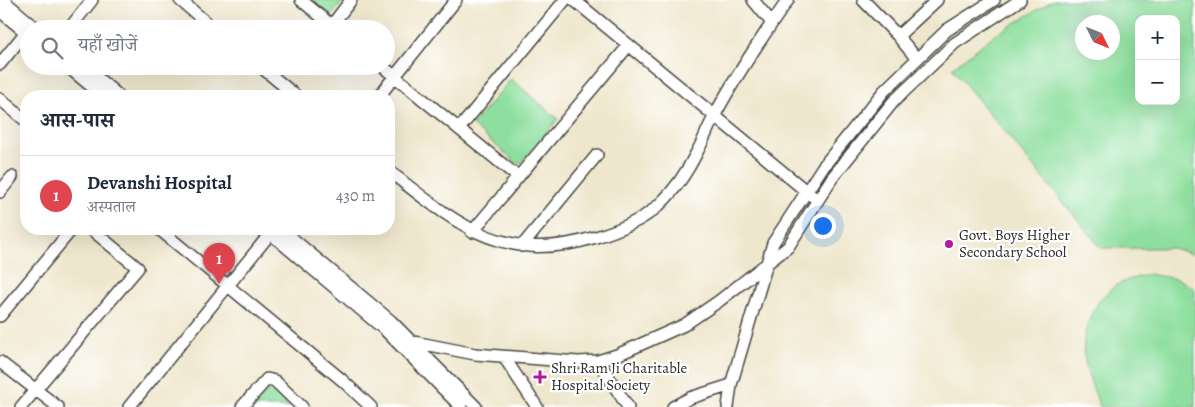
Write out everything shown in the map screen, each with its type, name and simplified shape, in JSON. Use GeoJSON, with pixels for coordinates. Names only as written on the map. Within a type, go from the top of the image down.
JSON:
{"type":"FeatureCollection","features":[{"type":"Feature","properties":{"kind":"street"},"geometry":{"type":"LineString","coordinates":[[3,0],[26,20]]}},
{"type":"Feature","properties":{"kind":"street"},"geometry":{"type":"LineString","coordinates":[[76,20],[92,0]]}},
{"type":"Feature","properties":{"kind":"street"},"geometry":{"type":"LineString","coordinates":[[301,0],[325,20]]}},
{"type":"Feature","properties":{"kind":"street"},"geometry":{"type":"LineString","coordinates":[[338,20],[351,0]]}},
{"type":"Feature","properties":{"kind":"street"},"geometry":{"type":"LineString","coordinates":[[384,90],[456,0]]}},
{"type":"Feature","properties":{"kind":"street"},"geometry":{"type":"LineString","coordinates":[[459,129],[565,0]]}},
{"type":"Feature","properties":{"kind":"street"},"geometry":{"type":"LineString","coordinates":[[574,0],[817,200]]}},
{"type":"Feature","properties":{"kind":"street"},"geometry":{"type":"LineString","coordinates":[[753,0],[772,23]]}},
{"type":"Feature","properties":{"kind":"street"},"geometry":{"type":"LineString","coordinates":[[395,176],[448,217],[472,232],[497,240],[522,246],[543,246],[588,239],[611,232],[646,215],[661,203],[682,176],[698,152],[714,116],[788,0]]}},
{"type":"Feature","properties":{"kind":"street"},"geometry":{"type":"LineString","coordinates":[[862,0],[898,36],[917,59]]}},
{"type":"Feature","properties":{"kind":"street"},"geometry":{"type":"LineString","coordinates":[[898,36],[937,0]]}},
{"type":"Feature","properties":{"kind":"street"},"geometry":{"type":"LineString","coordinates":[[728,407],[731,385],[773,243],[806,192],[831,156],[884,91],[947,30],[994,0]]}},
{"type":"Feature","properties":{"kind":"street"},"geometry":{"type":"LineString","coordinates":[[394,338],[504,357],[569,362],[598,361],[618,355],[684,324],[765,266],[788,247],[832,178],[893,102],[955,43],[1020,0]]}},
{"type":"Feature","properties":{"kind":"street"},"geometry":{"type":"LineString","coordinates":[[186,2],[205,20]]}},
{"type":"Feature","properties":{"kind":"street"},"geometry":{"type":"LineString","coordinates":[[0,11],[20,28]]}},
{"type":"Feature","properties":{"kind":"street"},"geometry":{"type":"LineString","coordinates":[[0,64],[20,42]]}},
{"type":"Feature","properties":{"kind":"street"},"geometry":{"type":"LineString","coordinates":[[472,232],[629,45]]}},
{"type":"Feature","properties":{"kind":"street"},"geometry":{"type":"LineString","coordinates":[[78,75],[96,90]]}},
{"type":"Feature","properties":{"kind":"street"},"geometry":{"type":"LineString","coordinates":[[94,75],[112,90]]}},
{"type":"Feature","properties":{"kind":"street"},"geometry":{"type":"LineString","coordinates":[[271,75],[289,90]]}},
{"type":"Feature","properties":{"kind":"street"},"geometry":{"type":"LineString","coordinates":[[393,75],[518,177]]}},
{"type":"Feature","properties":{"kind":"street"},"geometry":{"type":"LineString","coordinates":[[0,99],[20,116]]}},
{"type":"Feature","properties":{"kind":"street"},"geometry":{"type":"LineString","coordinates":[[522,246],[597,154]]}},
{"type":"Feature","properties":{"kind":"street"},"geometry":{"type":"LineString","coordinates":[[0,192],[12,177]]}},
{"type":"Feature","properties":{"kind":"street"},"geometry":{"type":"LineString","coordinates":[[0,316],[67,235]]}},
{"type":"Feature","properties":{"kind":"street"},"geometry":{"type":"LineString","coordinates":[[21,407],[138,268],[97,235]]}},
{"type":"Feature","properties":{"kind":"street"},"geometry":{"type":"LineString","coordinates":[[166,235],[342,380],[371,407]]}},
{"type":"Feature","properties":{"kind":"street"},"geometry":{"type":"LineString","coordinates":[[129,407],[269,235]]}},
{"type":"Feature","properties":{"kind":"street"},"geometry":{"type":"LineString","coordinates":[[279,235],[394,338],[457,402],[476,407]]}},
{"type":"Feature","properties":{"kind":"street"},"geometry":{"type":"LineString","coordinates":[[279,235],[391,321],[412,342],[457,402]]}},
{"type":"Feature","properties":{"kind":"street"},"geometry":{"type":"LineString","coordinates":[[504,357],[538,407]]}},
{"type":"Feature","properties":{"kind":"street"},"geometry":{"type":"LineString","coordinates":[[598,361],[628,407]]}},
{"type":"Feature","properties":{"kind":"street"},"geometry":{"type":"LineString","coordinates":[[0,362],[58,407]]}},
{"type":"Feature","properties":{"kind":"street"},"geometry":{"type":"LineString","coordinates":[[242,407],[267,379],[275,381],[302,407]]}},
{"type":"Feature","properties":{"kind":"street"},"geometry":{"type":"LineString","coordinates":[[672,407],[690,398],[731,385]]}},
{"type":"Feature","properties":{"kind":"green space"},"geometry":{"type":"Polygon","coordinates":[[[312,0],[344,0],[331,16],[312,0]]]}},
{"type":"Feature","properties":{"kind":"green space"},"geometry":{"type":"Polygon","coordinates":[[[1054,0],[1195,0],[1195,255],[1173,248],[1101,248],[952,68],[993,36],[1054,0]]]}},
{"type":"Feature","properties":{"kind":"green space"},"geometry":{"type":"Polygon","coordinates":[[[511,79],[558,119],[519,165],[472,125],[511,79]]]}},
{"type":"Feature","properties":{"kind":"green space"},"geometry":{"type":"Polygon","coordinates":[[[1149,274],[1178,279],[1195,289],[1195,407],[1100,407],[1084,358],[1085,334],[1089,322],[1097,304],[1111,289],[1126,281],[1149,274]]]}},
{"type":"Feature","properties":{"kind":"green space"},"geometry":{"type":"Polygon","coordinates":[[[270,388],[291,407],[254,407],[270,388]]]}},
{"type":"Feature","properties":{"kind":"place","name":"Govt. Boys Higher Secondary School"},"geometry":{"type":"Point","coordinates":[949,244]}},
{"type":"Feature","properties":{"kind":"place","name":"Devanshi Hospital"},"geometry":{"type":"Point","coordinates":[219,284]}},
{"type":"Feature","properties":{"kind":"place","name":"Shri Ram Ji Charitable Hospital Society"},"geometry":{"type":"Point","coordinates":[540,377]}}]}
